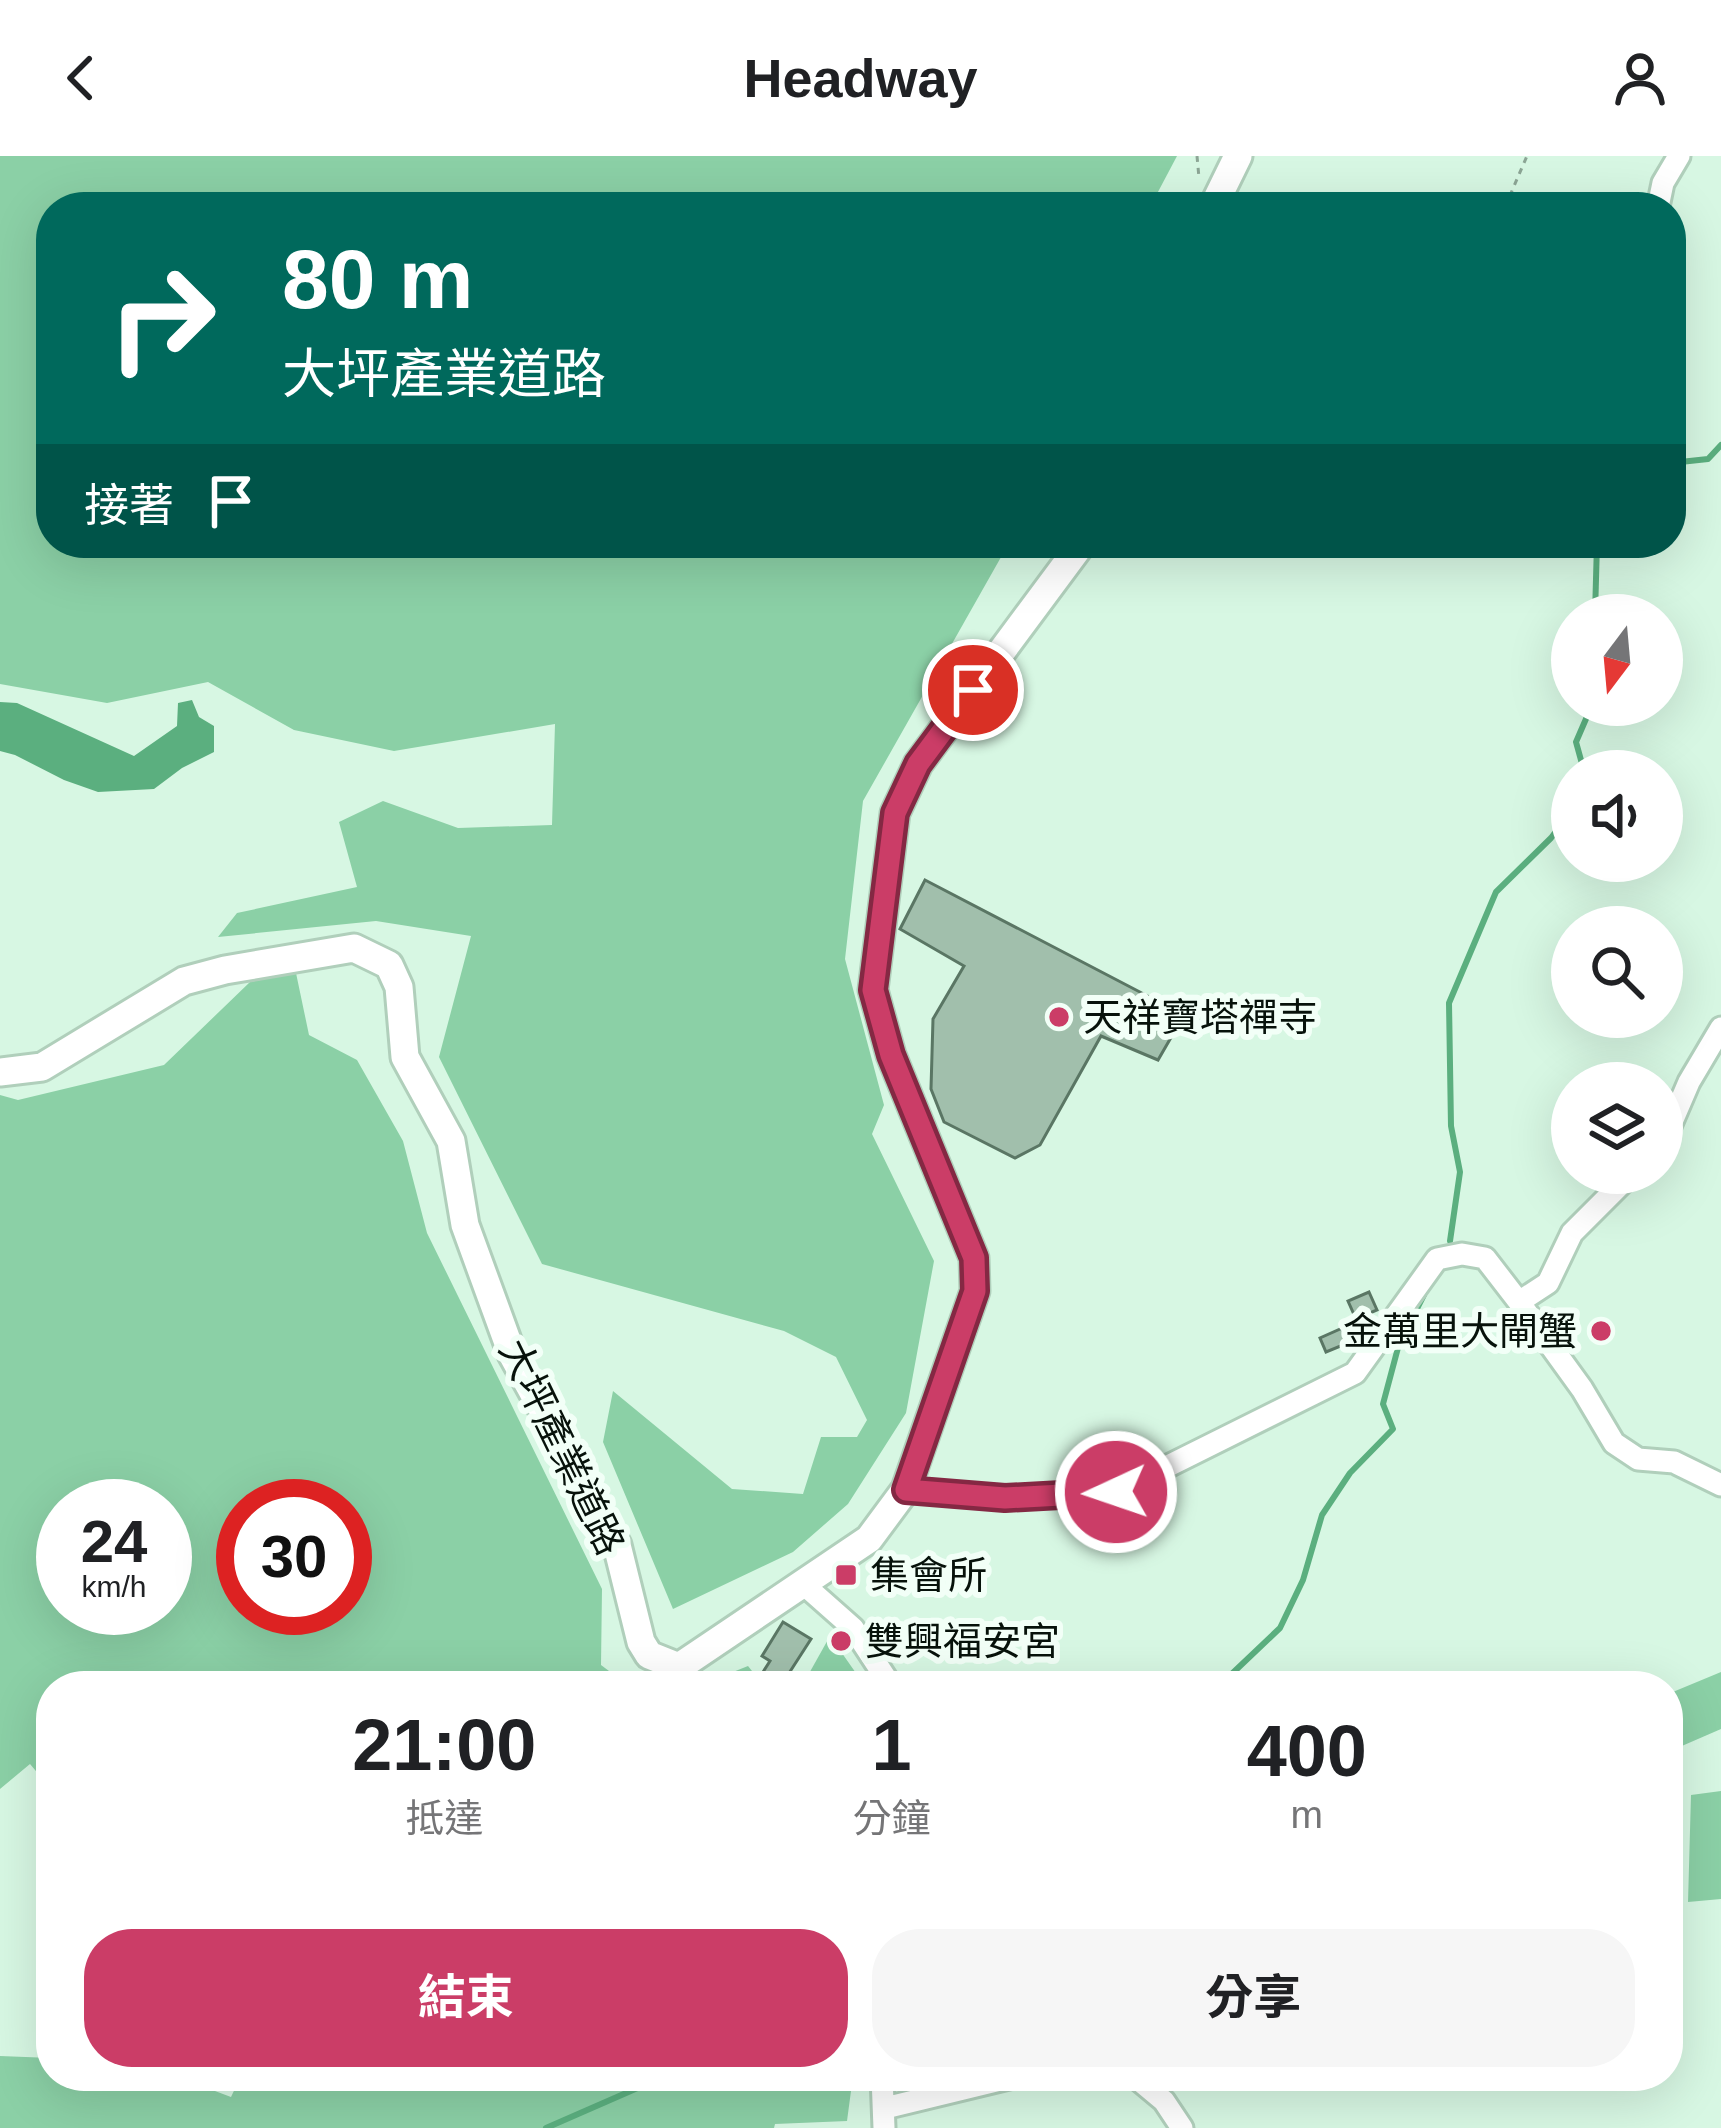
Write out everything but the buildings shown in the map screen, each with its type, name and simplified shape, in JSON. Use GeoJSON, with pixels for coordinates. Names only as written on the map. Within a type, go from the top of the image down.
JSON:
{"type":"FeatureCollection","features":[{"type":"Feature","properties":{"kind":"street"},"geometry":{"type":"LineString","coordinates":[[1220,192],[1238,156]]}},
{"type":"Feature","properties":{"kind":"street"},"geometry":{"type":"LineString","coordinates":[[1661,192],[1678,156]]}},
{"type":"Feature","properties":{"kind":"street","name":"大坪產業道路"},"geometry":{"type":"LineString","coordinates":[[0,1072],[42,1067],[184,981],[354,948],[388,965],[400,986],[406,1058],[451,1141],[465,1225],[512,1354],[617,1545],[641,1642],[649,1655],[679,1667],[869,1539],[906,1490],[975,1291],[974,1258],[891,1055],[873,990],[895,813],[918,764],[1071,558]]}},
{"type":"Feature","properties":{"kind":"street"},"geometry":{"type":"LineString","coordinates":[[1683,1096],[1721,1028]]}},
{"type":"Feature","properties":{"kind":"street"},"geometry":{"type":"LineString","coordinates":[[1519,1302],[1548,1283],[1571,1233],[1611,1194]]}},
{"type":"Feature","properties":{"kind":"street"},"geometry":{"type":"LineString","coordinates":[[906,1490],[1005,1498],[1116,1492],[1355,1373],[1437,1259],[1462,1254],[1485,1258],[1582,1389],[1614,1443],[1638,1460],[1674,1462],[1721,1485]]}},
{"type":"Feature","properties":{"kind":"street"},"geometry":{"type":"LineString","coordinates":[[801,1582],[853,1628],[881,1671]]}},
{"type":"Feature","properties":{"kind":"street"},"geometry":{"type":"LineString","coordinates":[[885,2118],[970,2091]]}},
{"type":"Feature","properties":{"kind":"street"},"geometry":{"type":"LineString","coordinates":[[1152,2091],[1182,2128]]}},
{"type":"Feature","properties":{"kind":"path"},"geometry":{"type":"LineString","coordinates":[[1511,192],[1527,156]]}},
{"type":"Feature","properties":{"kind":"shaded area"},"geometry":{"type":"Polygon","coordinates":[[[0,156],[1177,156],[1158,192],[36,192],[36,558],[1001,558],[863,801],[845,959],[884,1105],[872,1134],[934,1261],[906,1413],[848,1504],[793,1552],[673,1609],[603,1442],[613,1391],[732,1489],[803,1494],[821,1437],[857,1437],[867,1420],[836,1357],[784,1331],[542,1264],[439,1057],[471,936],[376,921],[218,937],[237,913],[357,887],[339,822],[383,801],[458,828],[552,825],[555,724],[394,751],[294,730],[208,682],[107,703],[0,684],[0,156]]]}},
{"type":"Feature","properties":{"kind":"shaded area"},"geometry":{"type":"Polygon","coordinates":[[[192,700],[199,717],[214,726],[214,752],[154,789],[98,792],[0,751],[0,702],[17,703],[134,756],[177,726],[178,703],[192,700]]]}},
{"type":"Feature","properties":{"kind":"shaded area"},"geometry":{"type":"Polygon","coordinates":[[[296,973],[309,1035],[357,1060],[403,1141],[427,1233],[602,1589],[601,1665],[609,1671],[36,1671],[36,1771],[30,1764],[0,1789],[0,1095],[18,1100],[164,1065],[250,982],[296,973]]]}},
{"type":"Feature","properties":{"kind":"shaded area"},"geometry":{"type":"Polygon","coordinates":[[[830,1636],[854,1671],[810,1671],[830,1636]]]}},
{"type":"Feature","properties":{"kind":"shaded area"},"geometry":{"type":"Polygon","coordinates":[[[1721,1672],[1721,1729],[1683,1745],[1683,1688],[1721,1672]]]}},
{"type":"Feature","properties":{"kind":"shaded area"},"geometry":{"type":"Polygon","coordinates":[[[1721,1791],[1721,1899],[1688,1902],[1691,1795],[1721,1791]]]}},
{"type":"Feature","properties":{"kind":"shaded area"},"geometry":{"type":"Polygon","coordinates":[[[0,2056],[36,2057],[36,2091],[215,2091],[231,2097],[234,2091],[851,2091],[847,2121],[775,2124],[774,2128],[0,2128],[0,2056]]]}},
{"type":"Feature","properties":{"kind":"waterway"},"geometry":{"type":"LineString","coordinates":[[1686,461],[1708,459],[1721,445]]}},
{"type":"Feature","properties":{"kind":"waterway"},"geometry":{"type":"LineString","coordinates":[[1596,594],[1597,558]]}},
{"type":"Feature","properties":{"kind":"waterway"},"geometry":{"type":"LineString","coordinates":[[1578,750],[1576,742],[1583,726]]}},
{"type":"Feature","properties":{"kind":"waterway"},"geometry":{"type":"LineString","coordinates":[[1450,1241],[1460,1172],[1451,1126],[1449,1003],[1496,892],[1551,838]]}},
{"type":"Feature","properties":{"kind":"waterway"},"geometry":{"type":"LineString","coordinates":[[1235,1671],[1280,1628],[1303,1580],[1322,1515],[1350,1473],[1393,1429],[1383,1404],[1399,1344],[1424,1295]]}},
{"type":"Feature","properties":{"kind":"waterway"},"geometry":{"type":"LineString","coordinates":[[546,2128],[631,2091]]}},
{"type":"Feature","properties":{"kind":"place","name":"天祥寶塔禪寺"},"geometry":{"type":"Point","coordinates":[1059,1017]}},
{"type":"Feature","properties":{"kind":"place","name":"金萬里大閘蟹"},"geometry":{"type":"Point","coordinates":[1601,1331]}},
{"type":"Feature","properties":{"kind":"place","name":"集會所"},"geometry":{"type":"Point","coordinates":[846,1575]}},
{"type":"Feature","properties":{"kind":"place","name":"雙興福安宮"},"geometry":{"type":"Point","coordinates":[841,1641]}},
{"type":"Feature","properties":{"kind":"route"},"geometry":{"type":"LineString","coordinates":[[973,690],[918,764],[895,813],[873,990],[891,1055],[974,1258],[975,1291],[906,1490],[1005,1498],[1116,1492]]}}]}
